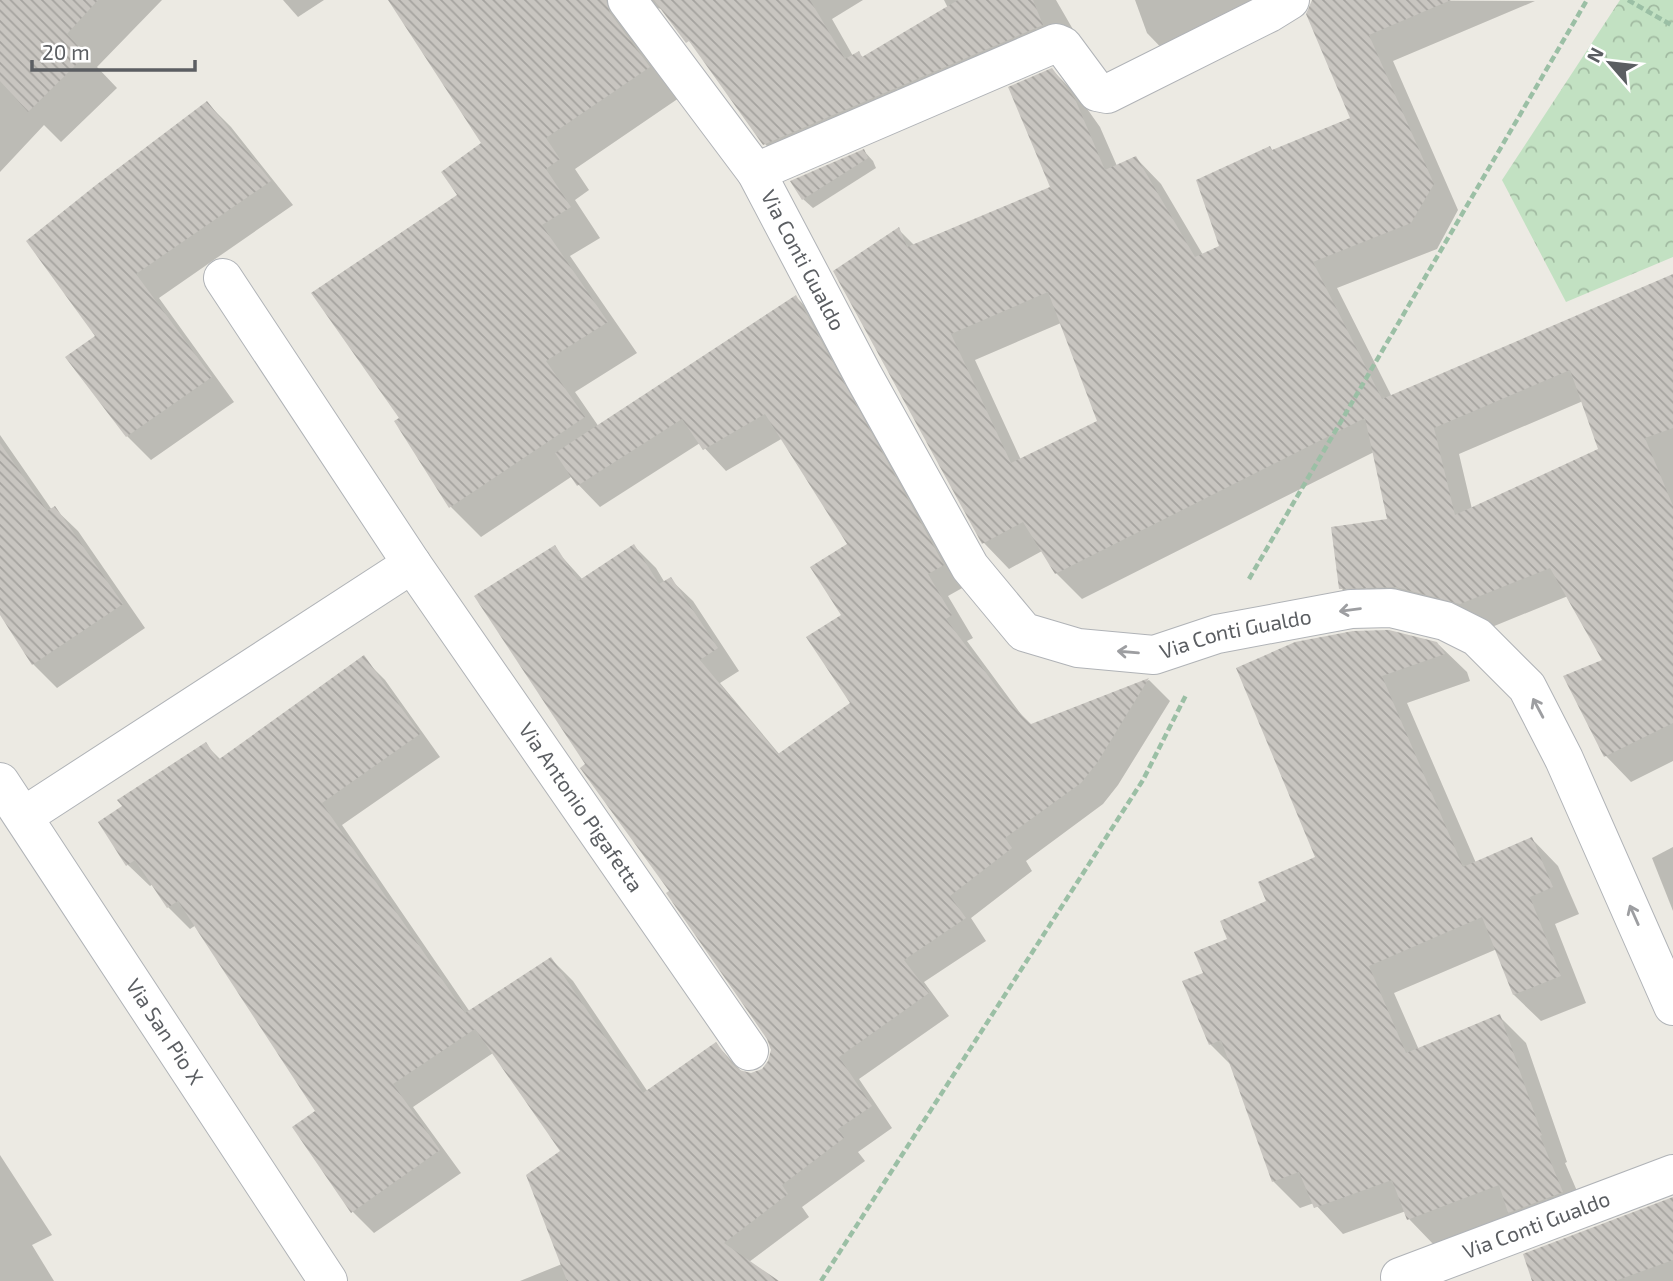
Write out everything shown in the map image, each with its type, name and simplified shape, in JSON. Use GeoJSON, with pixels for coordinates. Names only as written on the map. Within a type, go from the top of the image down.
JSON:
{"type":"FeatureCollection","features":[{"type":"Feature","properties":{"kind":"street","name":"Via Conti Gualdo"},"geometry":{"type":"LineString","coordinates":[[627,0],[756,172],[863,375],[970,567],[1024,632],[1078,648],[1154,654],[1217,634],[1351,609],[1391,608],[1445,621],[1477,637],[1527,687],[1564,759],[1669,985]]}},
{"type":"Feature","properties":{"kind":"street"},"geometry":{"type":"LineString","coordinates":[[756,172],[1056,43],[1063,46],[1097,92],[1107,94],[1290,0]]}},
{"type":"Feature","properties":{"kind":"street","name":"Via Antonio Pigafetta"},"geometry":{"type":"LineString","coordinates":[[223,278],[412,564],[749,1051]]}},
{"type":"Feature","properties":{"kind":"street"},"geometry":{"type":"LineString","coordinates":[[24,816],[412,564]]}},
{"type":"Feature","properties":{"kind":"street","name":"Via San Pio X"},"geometry":{"type":"LineString","coordinates":[[0,782],[328,1281]]}},
{"type":"Feature","properties":{"kind":"street","name":"Via Conti Gualdo"},"geometry":{"type":"LineString","coordinates":[[1398,1280],[1673,1174]]}},
{"type":"Feature","properties":{"kind":"path"},"geometry":{"type":"LineString","coordinates":[[1628,0],[1673,26]]}},
{"type":"Feature","properties":{"kind":"green space"},"geometry":{"type":"Polygon","coordinates":[[[1620,0],[1673,0],[1673,257],[1566,302],[1502,180],[1620,0]]]}},
{"type":"Feature","properties":{"kind":"building"},"geometry":{"type":"Polygon","coordinates":[[[0,0],[98,0],[67,34],[86,55],[28,112],[0,81],[0,0]]]}},
{"type":"Feature","properties":{"kind":"building"},"geometry":{"type":"Polygon","coordinates":[[[388,0],[606,0],[610,13],[650,67],[546,138],[560,159],[546,169],[571,207],[542,225],[608,322],[546,361],[585,417],[449,508],[394,421],[399,418],[311,293],[457,195],[441,172],[481,143],[388,0]]]}},
{"type":"Feature","properties":{"kind":"building"},"geometry":{"type":"Polygon","coordinates":[[[654,0],[810,0],[845,59],[859,51],[862,57],[958,0],[1033,0],[1043,25],[763,145],[689,41],[686,43],[654,0]]]}},
{"type":"Feature","properties":{"kind":"building"},"geometry":{"type":"Polygon","coordinates":[[[1312,0],[1451,0],[1369,35],[1434,184],[1411,223],[1313,262],[1382,399],[1673,274],[1673,428],[1645,438],[1673,506],[1673,723],[1604,757],[1563,676],[1602,660],[1550,568],[1460,604],[1396,587],[1339,589],[1331,527],[1387,519],[1365,418],[1055,574],[1023,522],[982,544],[833,271],[899,227],[907,247],[1050,187],[1008,87],[1052,68],[1075,99],[1105,170],[1136,156],[1195,257],[1219,246],[1196,180],[1270,146],[1272,150],[1350,118],[1306,14],[1312,0]],[[1048,292],[951,334],[1011,463],[1097,421],[1048,292]],[[1570,370],[1434,428],[1455,515],[1598,449],[1570,370]]]}},
{"type":"Feature","properties":{"kind":"building"},"geometry":{"type":"Polygon","coordinates":[[[207,101],[271,181],[136,274],[212,377],[126,437],[65,357],[95,336],[26,241],[207,101]]]}},
{"type":"Feature","properties":{"kind":"building"},"geometry":{"type":"Polygon","coordinates":[[[864,149],[868,158],[802,200],[790,181],[864,149]]]}},
{"type":"Feature","properties":{"kind":"building"},"geometry":{"type":"Polygon","coordinates":[[[796,295],[944,565],[928,574],[952,615],[946,619],[1004,697],[1031,724],[1149,678],[1097,763],[1081,783],[1005,838],[1012,848],[950,896],[966,918],[904,960],[929,993],[839,1057],[872,1106],[838,1129],[844,1138],[782,1185],[788,1194],[724,1243],[779,1281],[567,1281],[526,1175],[560,1151],[475,1029],[393,1084],[440,1150],[351,1213],[292,1127],[315,1111],[178,901],[167,908],[135,860],[126,866],[98,822],[122,806],[117,800],[206,742],[218,760],[364,655],[420,734],[322,803],[465,1013],[551,957],[643,1093],[716,1042],[739,1070],[751,1073],[762,1069],[771,1050],[767,1039],[666,893],[669,891],[580,768],[585,764],[474,596],[555,545],[578,581],[634,544],[659,584],[671,577],[718,648],[700,660],[778,754],[850,703],[806,637],[841,615],[810,567],[847,544],[765,414],[703,450],[682,419],[577,486],[555,453],[796,295]]]}},
{"type":"Feature","properties":{"kind":"building"},"geometry":{"type":"Polygon","coordinates":[[[0,443],[47,511],[55,506],[123,604],[32,665],[0,615],[0,443]]]}},
{"type":"Feature","properties":{"kind":"building"},"geometry":{"type":"Polygon","coordinates":[[[1389,630],[1437,642],[1445,654],[1382,676],[1463,867],[1532,837],[1553,887],[1530,897],[1561,976],[1513,995],[1482,917],[1369,966],[1406,1053],[1500,1014],[1542,1135],[1540,1136],[1563,1192],[1508,1213],[1499,1185],[1407,1220],[1392,1180],[1314,1208],[1299,1172],[1272,1182],[1221,1040],[1209,1045],[1182,981],[1203,973],[1194,952],[1227,939],[1220,921],[1266,901],[1258,882],[1315,857],[1236,668],[1295,642],[1353,631],[1389,630]]]}},
{"type":"Feature","properties":{"kind":"building"},"geometry":{"type":"Polygon","coordinates":[[[1673,1197],[1673,1260],[1615,1281],[1532,1281],[1523,1254],[1673,1197]]]}}]}
